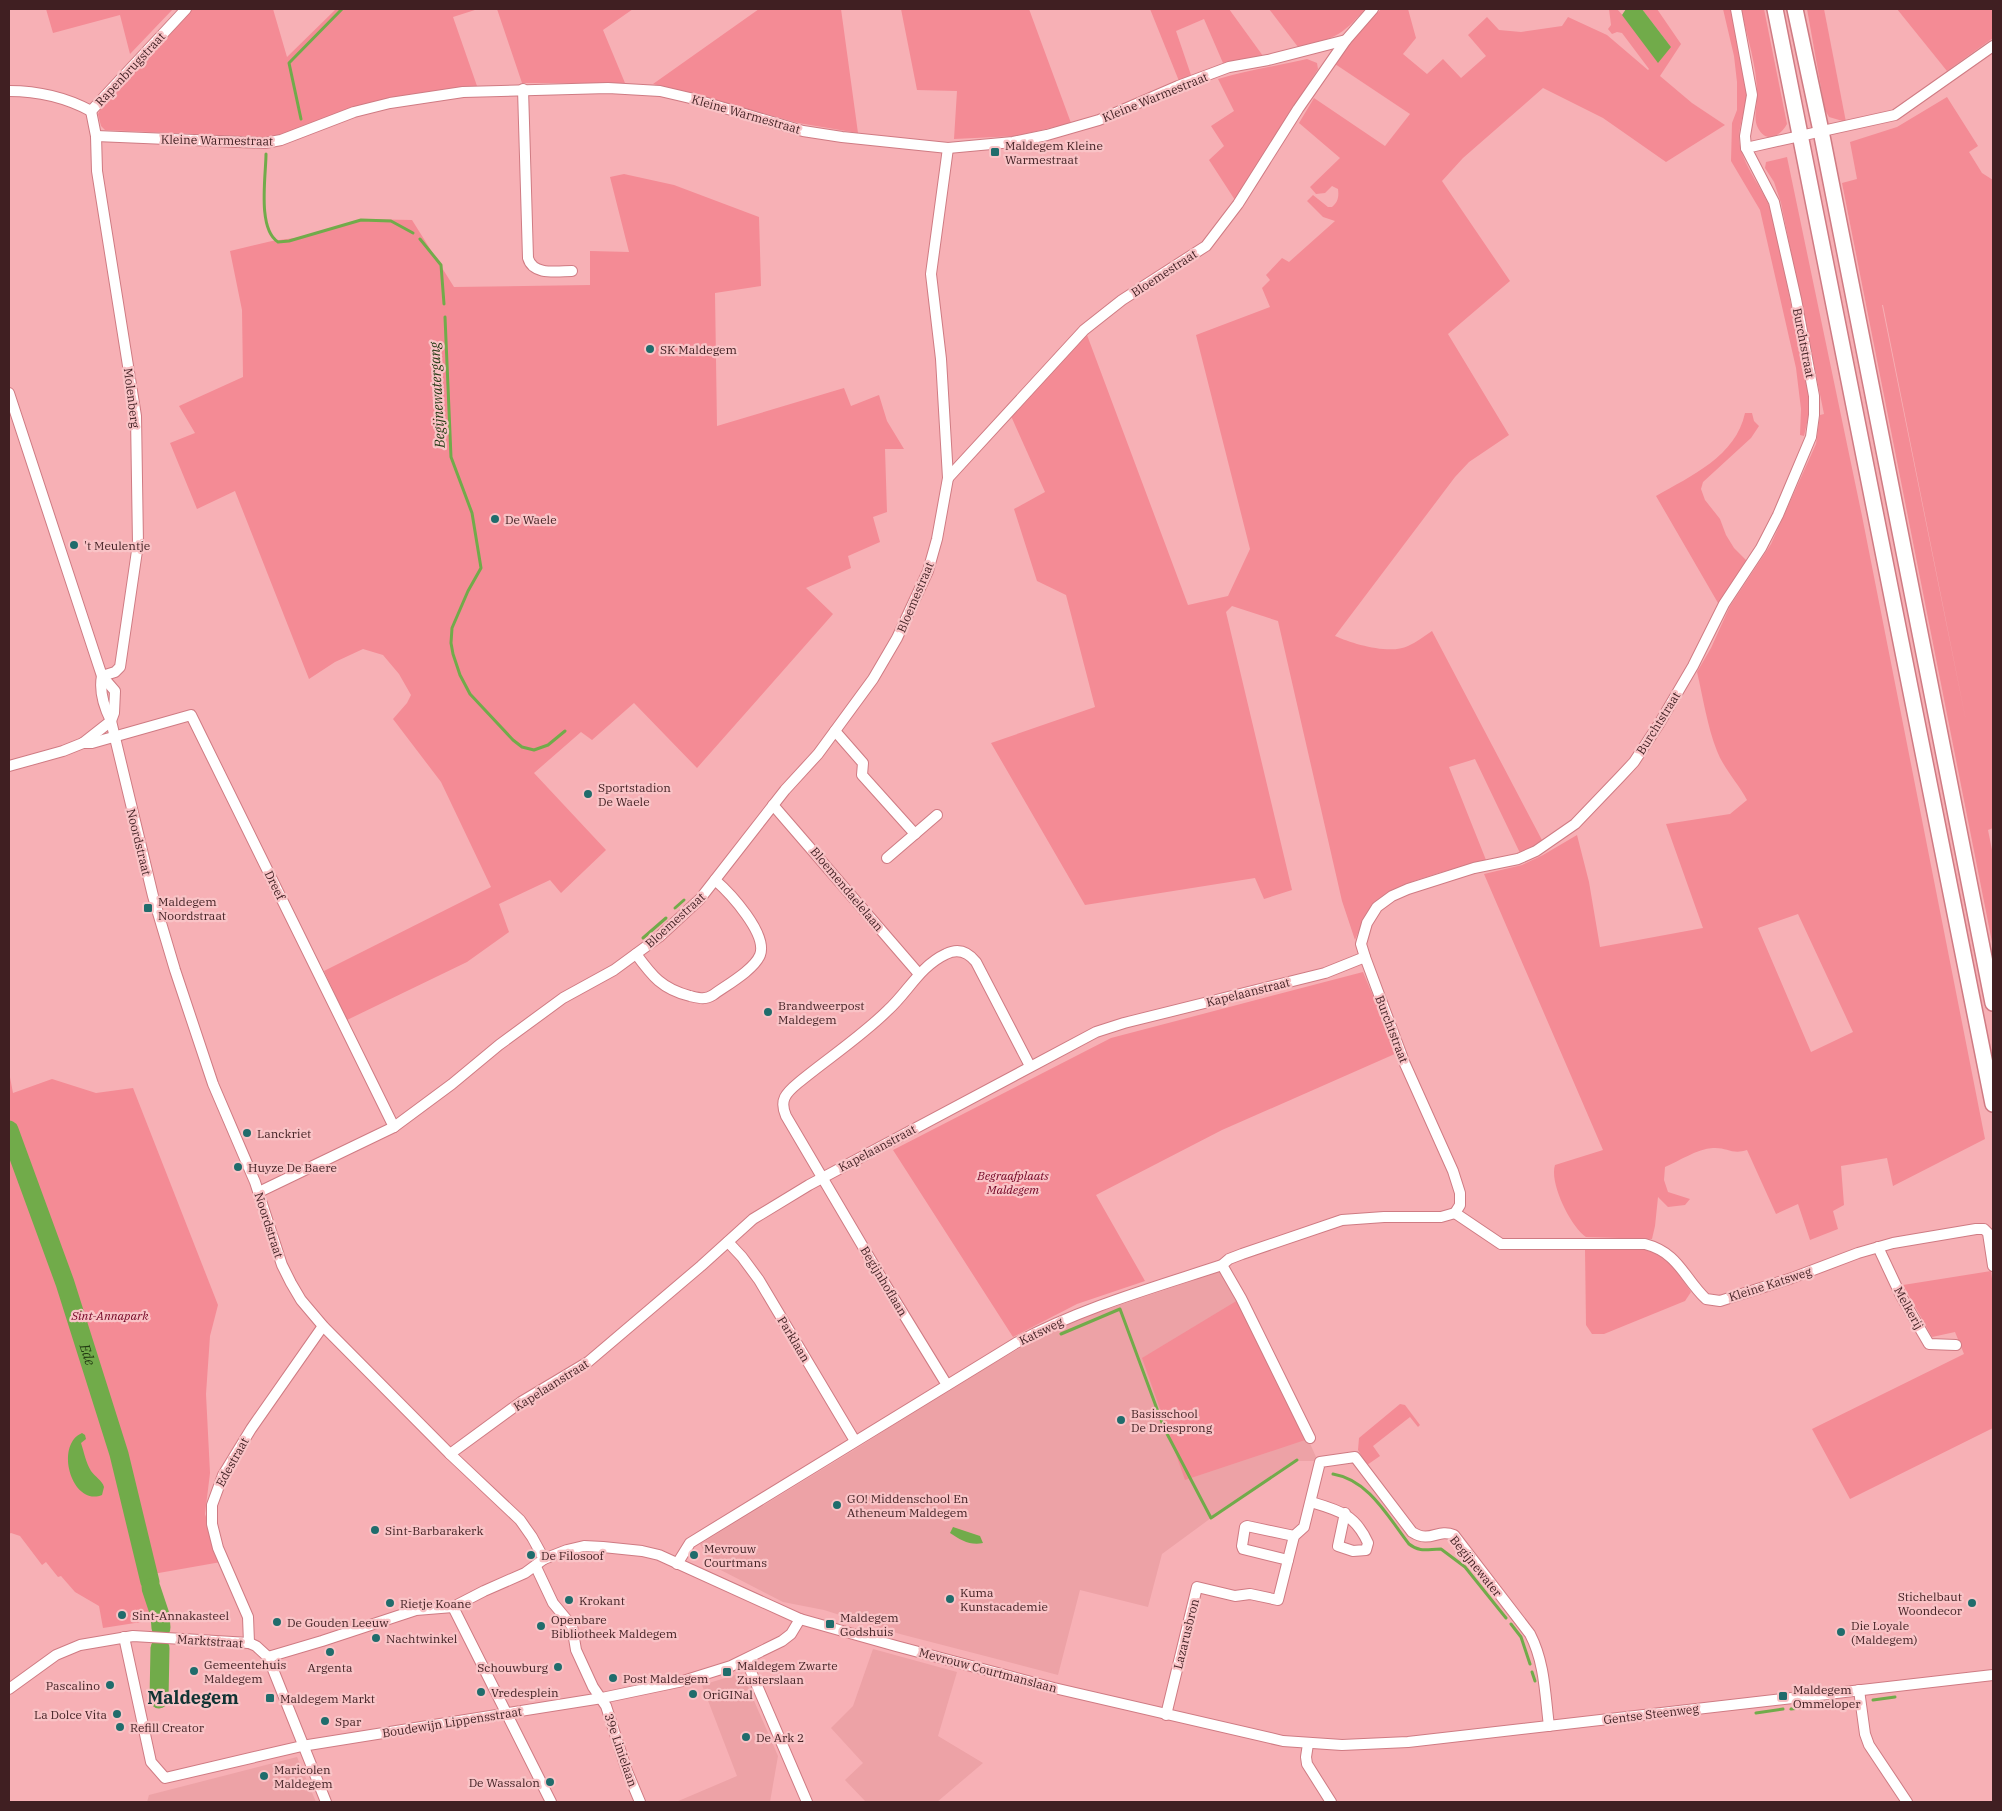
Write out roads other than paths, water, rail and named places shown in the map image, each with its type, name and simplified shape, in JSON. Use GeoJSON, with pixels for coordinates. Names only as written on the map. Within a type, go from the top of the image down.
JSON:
{"type":"FeatureCollection","features":[{"type":"Feature","properties":{"kind":"highway"},"geometry":{"type":"LineString","coordinates":[[1775,9],[1993,1104]]}},
{"type":"Feature","properties":{"kind":"highway"},"geometry":{"type":"LineString","coordinates":[[1795,9],[1821,131],[1993,1004]]}},
{"type":"Feature","properties":{"kind":"street","name":"Rapenbrugstraat"},"geometry":{"type":"LineString","coordinates":[[9,91],[49,94],[76,102],[91,111],[186,9]]}},
{"type":"Feature","properties":{"kind":"street"},"geometry":{"type":"LineString","coordinates":[[1346,40],[1373,9]]}},
{"type":"Feature","properties":{"kind":"street"},"geometry":{"type":"LineString","coordinates":[[1736,9],[1752,95],[1745,136],[1746,148],[1895,115],[1993,46]]}},
{"type":"Feature","properties":{"kind":"street","name":"Kleine Warmestraat"},"geometry":{"type":"LineString","coordinates":[[96,136],[266,143],[282,140],[354,112],[390,103],[464,92],[608,88],[660,91],[803,131],[948,148],[1013,142],[1046,135],[1099,120],[1178,86],[1230,67],[1268,60],[1346,40]]}},
{"type":"Feature","properties":{"kind":"street","name":"Bloemestraat"},"geometry":{"type":"LineString","coordinates":[[948,478],[1084,330],[1122,300],[1206,246],[1238,204],[1298,109],[1346,40]]}},
{"type":"Feature","properties":{"kind":"street"},"geometry":{"type":"LineString","coordinates":[[523,89],[528,258],[532,266],[541,271],[572,271]]}},
{"type":"Feature","properties":{"kind":"street","name":"Molenberg"},"geometry":{"type":"LineString","coordinates":[[91,111],[96,136],[97,171],[136,416],[138,534],[120,667],[115,672],[102,676]]}},
{"type":"Feature","properties":{"kind":"street","name":"Bloemestraat"},"geometry":{"type":"LineString","coordinates":[[259,1192],[394,1127],[552,1006],[614,970],[659,937],[700,899],[774,805],[818,754],[873,679],[897,638],[930,563],[937,539],[948,478],[941,358],[932,274],[948,148]]}},
{"type":"Feature","properties":{"kind":"street","name":"Burchtstraat"},"geometry":{"type":"LineString","coordinates":[[1454,1213],[1460,1205],[1460,1193],[1453,1171],[1405,1064],[1361,944],[1367,923],[1378,907],[1392,896],[1474,868],[1518,859],[1536,851],[1575,824],[1634,762],[1659,724],[1694,666],[1724,604],[1761,548],[1778,515],[1811,437],[1814,396],[1796,299],[1774,202],[1746,148]]}},
{"type":"Feature","properties":{"kind":"street","name":"Noordstraat"},"geometry":{"type":"LineString","coordinates":[[9,393],[102,676],[116,691],[114,713],[111,721],[114,736],[153,896],[175,970],[213,1084],[259,1192],[285,1270],[301,1300],[323,1326],[450,1454],[520,1520],[544,1559]]}},
{"type":"Feature","properties":{"kind":"street","name":"Dreef"},"geometry":{"type":"LineString","coordinates":[[114,736],[191,715],[394,1127]]}},
{"type":"Feature","properties":{"kind":"street"},"geometry":{"type":"LineString","coordinates":[[9,766],[83,743],[111,721]]}},
{"type":"Feature","properties":{"kind":"street"},"geometry":{"type":"LineString","coordinates":[[835,731],[863,763],[862,775],[914,834]]}},
{"type":"Feature","properties":{"kind":"street"},"geometry":{"type":"LineString","coordinates":[[83,743],[92,743],[114,736]]}},
{"type":"Feature","properties":{"kind":"street","name":"Bloemendaelelaan"},"geometry":{"type":"LineString","coordinates":[[774,805],[919,974]]}},
{"type":"Feature","properties":{"kind":"street"},"geometry":{"type":"LineString","coordinates":[[887,858],[937,815]]}},
{"type":"Feature","properties":{"kind":"street"},"geometry":{"type":"LineString","coordinates":[[636,954],[647,970],[666,988],[698,998],[707,998],[713,995],[755,962],[760,954],[761,946],[757,931],[727,891],[715,880]]}},
{"type":"Feature","properties":{"kind":"street"},"geometry":{"type":"LineString","coordinates":[[823,1178],[786,1116],[782,1100],[798,1082],[889,1010],[919,974],[946,954],[963,951],[976,962],[1030,1066]]}},
{"type":"Feature","properties":{"kind":"street","name":"Kapelaanstraat"},"geometry":{"type":"LineString","coordinates":[[450,1454],[521,1402],[588,1362],[639,1321],[752,1219],[823,1178],[1096,1032],[1124,1023],[1325,972],[1365,957]]}},
{"type":"Feature","properties":{"kind":"street","name":"Begijnhoflaan"},"geometry":{"type":"LineString","coordinates":[[823,1178],[882,1279],[948,1384]]}},
{"type":"Feature","properties":{"kind":"street","name":"Kleine Katsweg"},"geometry":{"type":"LineString","coordinates":[[1454,1213],[1500,1244],[1645,1244],[1655,1247],[1662,1250],[1676,1262],[1706,1300],[1720,1300],[1792,1278],[1878,1247],[1920,1237],[1984,1229],[1988,1233],[1993,1266]]}},
{"type":"Feature","properties":{"kind":"street","name":"Katsweg"},"geometry":{"type":"LineString","coordinates":[[677,1564],[690,1543],[1016,1342],[1046,1326],[1086,1310],[1222,1265],[1229,1259],[1242,1254],[1342,1220],[1384,1217],[1441,1217],[1454,1213]]}},
{"type":"Feature","properties":{"kind":"street","name":"Parklaan"},"geometry":{"type":"LineString","coordinates":[[728,1242],[759,1280],[855,1441]]}},
{"type":"Feature","properties":{"kind":"street","name":"Melkerij"},"geometry":{"type":"LineString","coordinates":[[1878,1247],[1901,1296],[1929,1344],[1956,1346]]}},
{"type":"Feature","properties":{"kind":"street"},"geometry":{"type":"LineString","coordinates":[[1222,1265],[1241,1298],[1310,1438]]}},
{"type":"Feature","properties":{"kind":"street","name":"Edestraat"},"geometry":{"type":"LineString","coordinates":[[249,1643],[248,1617],[218,1548],[212,1524],[212,1505],[223,1475],[242,1444],[323,1326]]}},
{"type":"Feature","properties":{"kind":"street","name":"Begijnewater"},"geometry":{"type":"LineString","coordinates":[[1320,1462],[1355,1457],[1412,1532],[1424,1537],[1444,1532],[1454,1535],[1530,1634],[1538,1650],[1549,1726]]}},
{"type":"Feature","properties":{"kind":"street","name":"Lazarusbron"},"geometry":{"type":"LineString","coordinates":[[1166,1715],[1197,1587],[1235,1596],[1250,1594],[1278,1600],[1294,1536],[1304,1527],[1320,1462]]}},
{"type":"Feature","properties":{"kind":"street"},"geometry":{"type":"LineString","coordinates":[[1310,1502],[1345,1514]]}},
{"type":"Feature","properties":{"kind":"street"},"geometry":{"type":"LineString","coordinates":[[1288,1560],[1243,1549],[1245,1527],[1294,1536]]}},
{"type":"Feature","properties":{"kind":"street"},"geometry":{"type":"LineString","coordinates":[[326,1802],[268,1657],[322,1642],[416,1610],[453,1607],[536,1567],[544,1559],[584,1546],[642,1551],[677,1564]]}},
{"type":"Feature","properties":{"kind":"street","name":"Mevrouw Courtmanslaan"},"geometry":{"type":"LineString","coordinates":[[677,1564],[800,1619],[987,1670],[1166,1715],[1264,1738],[1308,1744]]}},
{"type":"Feature","properties":{"kind":"street","name":"39e Linielaan"},"geometry":{"type":"LineString","coordinates":[[536,1567],[553,1603],[572,1626],[576,1650],[593,1687],[606,1706],[627,1771],[640,1802]]}},
{"type":"Feature","properties":{"kind":"street"},"geometry":{"type":"LineString","coordinates":[[453,1607],[551,1802]]}},
{"type":"Feature","properties":{"kind":"street","name":"Boudewijn Lippensstraat"},"geometry":{"type":"LineString","coordinates":[[302,1746],[602,1698],[683,1681],[713,1673],[746,1660],[782,1641],[791,1634],[800,1619]]}},
{"type":"Feature","properties":{"kind":"street","name":"Marktstraat"},"geometry":{"type":"LineString","coordinates":[[9,1689],[42,1665],[80,1644],[124,1637],[142,1636],[249,1643],[256,1646],[268,1657]]}},
{"type":"Feature","properties":{"kind":"street"},"geometry":{"type":"LineString","coordinates":[[124,1637],[151,1762],[165,1778],[302,1746]]}},
{"type":"Feature","properties":{"kind":"street"},"geometry":{"type":"LineString","coordinates":[[746,1660],[808,1802]]}},
{"type":"Feature","properties":{"kind":"street","name":"Gentse Steenweg"},"geometry":{"type":"LineString","coordinates":[[1308,1744],[1342,1745],[1408,1742],[1993,1675]]}},
{"type":"Feature","properties":{"kind":"street"},"geometry":{"type":"LineString","coordinates":[[1859,1690],[1865,1734],[1869,1745],[1907,1802]]}},
{"type":"Feature","properties":{"kind":"street"},"geometry":{"type":"LineString","coordinates":[[1308,1744],[1307,1764],[1331,1802]]}},
{"type":"Feature","properties":{"kind":"waterway","name":"Begijnewatergang"},"geometry":{"type":"LineString","coordinates":[[301,119],[289,63],[342,9]]}},
{"type":"Feature","properties":{"kind":"waterway","name":"Begijnewatergang"},"geometry":{"type":"LineString","coordinates":[[266,154],[265,214],[271,235],[278,242],[289,241],[361,220],[391,221],[413,233]]}},
{"type":"Feature","properties":{"kind":"waterway","name":"Begijnewatergang"},"geometry":{"type":"LineString","coordinates":[[420,239],[441,265],[444,304]]}},
{"type":"Feature","properties":{"kind":"waterway","name":"Begijnewatergang"},"geometry":{"type":"LineString","coordinates":[[445,317],[451,457],[472,513],[481,568],[468,591],[452,628],[451,643],[453,654],[460,675],[470,694],[513,740],[522,747],[534,750],[548,745],[565,731]]}},
{"type":"Feature","properties":{"kind":"waterway","name":"Begijnewatergang"},"geometry":{"type":"LineString","coordinates":[[675,908],[684,900]]}},
{"type":"Feature","properties":{"kind":"waterway","name":"Begijnewatergang"},"geometry":{"type":"LineString","coordinates":[[643,938],[666,918]]}},
{"type":"Feature","properties":{"kind":"waterway","name":"Ede"},"geometry":{"type":"LineString","coordinates":[[9,1130],[65,1283],[119,1454],[150,1582]]}},
{"type":"Feature","properties":{"kind":"waterway","name":"Begijnewatergang"},"geometry":{"type":"LineString","coordinates":[[1061,1334],[1120,1309],[1164,1428],[1211,1518],[1297,1460]]}},
{"type":"Feature","properties":{"kind":"waterway","name":"Begijnewatergang"},"geometry":{"type":"LineString","coordinates":[[1333,1474],[1357,1484],[1377,1501],[1413,1547],[1421,1550],[1441,1549],[1465,1567],[1506,1618]]}},
{"type":"Feature","properties":{"kind":"waterway","name":"Ede"},"geometry":{"type":"LineString","coordinates":[[151,1588],[160,1615],[161,1628]]}},
{"type":"Feature","properties":{"kind":"waterway","name":"Begijnewatergang"},"geometry":{"type":"LineString","coordinates":[[1511,1624],[1521,1637],[1530,1664]]}},
{"type":"Feature","properties":{"kind":"waterway","name":"Ede"},"geometry":{"type":"LineString","coordinates":[[159,1699],[160,1648]]}},
{"type":"Feature","properties":{"kind":"waterway","name":"Begijnewatergang"},"geometry":{"type":"LineString","coordinates":[[1532,1672],[1535,1681]]}},
{"type":"Feature","properties":{"kind":"waterway","name":"Begijnewatergang"},"geometry":{"type":"LineString","coordinates":[[1873,1700],[1895,1697]]}},
{"type":"Feature","properties":{"kind":"waterway","name":"Begijnewatergang"},"geometry":{"type":"LineString","coordinates":[[1791,1709],[1845,1703]]}},
{"type":"Feature","properties":{"kind":"waterway","name":"Begijnewatergang"},"geometry":{"type":"LineString","coordinates":[[1756,1713],[1783,1709]]}},
{"type":"Feature","properties":{"kind":"place","name":"Maldegem Kleine Warmestraat"},"geometry":{"type":"Point","coordinates":[995,152]}},
{"type":"Feature","properties":{"kind":"place","name":"SK Maldegem"},"geometry":{"type":"Point","coordinates":[650,349]}},
{"type":"Feature","properties":{"kind":"place","name":"De Waele"},"geometry":{"type":"Point","coordinates":[495,519]}},
{"type":"Feature","properties":{"kind":"place","name":"'t Meulentje"},"geometry":{"type":"Point","coordinates":[74,545]}},
{"type":"Feature","properties":{"kind":"place","name":"Sportstadion De Waele"},"geometry":{"type":"Point","coordinates":[588,794]}},
{"type":"Feature","properties":{"kind":"place","name":"Maldegem Noordstraat"},"geometry":{"type":"Point","coordinates":[148,908]}},
{"type":"Feature","properties":{"kind":"place","name":"Brandweerpost Maldegem"},"geometry":{"type":"Point","coordinates":[768,1012]}},
{"type":"Feature","properties":{"kind":"place","name":"Lanckriet"},"geometry":{"type":"Point","coordinates":[247,1133]}},
{"type":"Feature","properties":{"kind":"place","name":"Huyze De Baere"},"geometry":{"type":"Point","coordinates":[238,1167]}},
{"type":"Feature","properties":{"kind":"place","name":"Basisschool De Driesprong"},"geometry":{"type":"Point","coordinates":[1121,1420]}},
{"type":"Feature","properties":{"kind":"place","name":"GO! Middenschool En Atheneum Maldegem"},"geometry":{"type":"Point","coordinates":[837,1505]}},
{"type":"Feature","properties":{"kind":"place","name":"Sint-Barbarakerk"},"geometry":{"type":"Point","coordinates":[375,1530]}},
{"type":"Feature","properties":{"kind":"place","name":"De Filosoof"},"geometry":{"type":"Point","coordinates":[531,1555]}},
{"type":"Feature","properties":{"kind":"place","name":"Mevrouw Courtmans"},"geometry":{"type":"Point","coordinates":[694,1555]}},
{"type":"Feature","properties":{"kind":"place","name":"Kuma Kunstacademie"},"geometry":{"type":"Point","coordinates":[950,1599]}},
{"type":"Feature","properties":{"kind":"place","name":"Krokant"},"geometry":{"type":"Point","coordinates":[569,1600]}},
{"type":"Feature","properties":{"kind":"place","name":"Rietje Koane"},"geometry":{"type":"Point","coordinates":[390,1603]}},
{"type":"Feature","properties":{"kind":"place","name":"Stichelbaut Woondecor"},"geometry":{"type":"Point","coordinates":[1972,1603]}},
{"type":"Feature","properties":{"kind":"place","name":"Sint-Annakasteel"},"geometry":{"type":"Point","coordinates":[122,1615]}},
{"type":"Feature","properties":{"kind":"place","name":"De Gouden Leeuw"},"geometry":{"type":"Point","coordinates":[277,1622]}},
{"type":"Feature","properties":{"kind":"place","name":"Maldegem Godshuis"},"geometry":{"type":"Point","coordinates":[830,1624]}},
{"type":"Feature","properties":{"kind":"place","name":"Openbare Bibliotheek Maldegem"},"geometry":{"type":"Point","coordinates":[541,1626]}},
{"type":"Feature","properties":{"kind":"place","name":"Die Loyale (Maldegem)"},"geometry":{"type":"Point","coordinates":[1841,1632]}},
{"type":"Feature","properties":{"kind":"place","name":"Nachtwinkel"},"geometry":{"type":"Point","coordinates":[376,1638]}},
{"type":"Feature","properties":{"kind":"place","name":"Argenta"},"geometry":{"type":"Point","coordinates":[330,1652]}},
{"type":"Feature","properties":{"kind":"place","name":"Schouwburg"},"geometry":{"type":"Point","coordinates":[558,1667]}},
{"type":"Feature","properties":{"kind":"place","name":"Gemeentehuis Maldegem"},"geometry":{"type":"Point","coordinates":[194,1671]}},
{"type":"Feature","properties":{"kind":"place","name":"Maldegem Zwarte Zusterslaan"},"geometry":{"type":"Point","coordinates":[727,1672]}},
{"type":"Feature","properties":{"kind":"place","name":"Post Maldegem"},"geometry":{"type":"Point","coordinates":[613,1678]}},
{"type":"Feature","properties":{"kind":"place","name":"Pascalino"},"geometry":{"type":"Point","coordinates":[110,1685]}},
{"type":"Feature","properties":{"kind":"place","name":"Vredesplein"},"geometry":{"type":"Point","coordinates":[481,1692]}},
{"type":"Feature","properties":{"kind":"place","name":"OriGINal"},"geometry":{"type":"Point","coordinates":[693,1694]}},
{"type":"Feature","properties":{"kind":"place","name":"Maldegem Ommeloper"},"geometry":{"type":"Point","coordinates":[1783,1696]}},
{"type":"Feature","properties":{"kind":"place","name":"Maldegem Markt"},"geometry":{"type":"Point","coordinates":[270,1698]}},
{"type":"Feature","properties":{"kind":"place","name":"La Dolce Vita"},"geometry":{"type":"Point","coordinates":[117,1714]}},
{"type":"Feature","properties":{"kind":"place","name":"Spar"},"geometry":{"type":"Point","coordinates":[325,1721]}},
{"type":"Feature","properties":{"kind":"place","name":"Refill Creator"},"geometry":{"type":"Point","coordinates":[120,1727]}},
{"type":"Feature","properties":{"kind":"place","name":"De Ark 2"},"geometry":{"type":"Point","coordinates":[746,1737]}},
{"type":"Feature","properties":{"kind":"place","name":"Maricolen Maldegem"},"geometry":{"type":"Point","coordinates":[264,1776]}},
{"type":"Feature","properties":{"kind":"place","name":"De Wassalon"},"geometry":{"type":"Point","coordinates":[550,1782]}},
{"type":"Feature","properties":{"kind":"district","name":"Maldegem"},"geometry":{"type":"Point","coordinates":[193,1697]}},
{"type":"Feature","properties":{"kind":"park label","name":"Begraafplaats Maldegem"},"geometry":{"type":"Point","coordinates":[1013,1182]}},
{"type":"Feature","properties":{"kind":"park label","name":"Sint-Annapark"},"geometry":{"type":"Point","coordinates":[110,1315]}}]}
